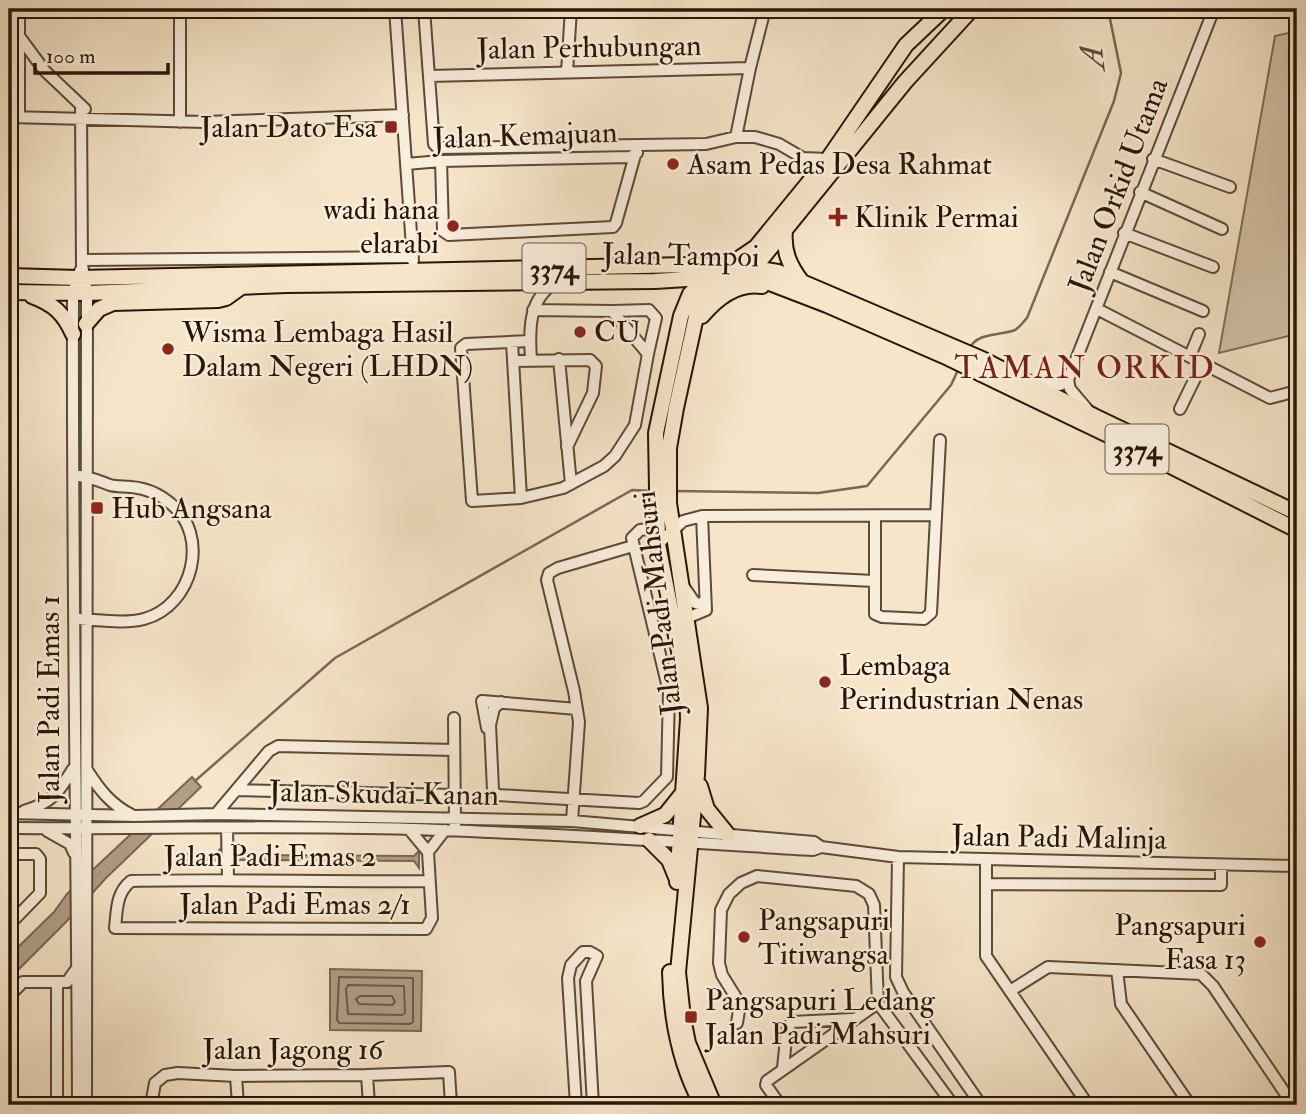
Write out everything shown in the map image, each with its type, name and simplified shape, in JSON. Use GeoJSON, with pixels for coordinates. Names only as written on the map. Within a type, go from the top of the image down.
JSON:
{"type":"FeatureCollection","features":[{"type":"Feature","properties":{"kind":"main road"},"geometry":{"type":"LineString","coordinates":[[705,278],[731,271],[756,247],[828,159],[900,53],[944,9]]}},
{"type":"Feature","properties":{"kind":"main road"},"geometry":{"type":"LineString","coordinates":[[753,268],[933,51],[972,9]]}},
{"type":"Feature","properties":{"kind":"main road"},"geometry":{"type":"LineString","coordinates":[[915,36],[902,55],[903,65],[909,66],[933,51]]}},
{"type":"Feature","properties":{"kind":"main road"},"geometry":{"type":"LineString","coordinates":[[785,230],[786,255],[802,282]]}},
{"type":"Feature","properties":{"kind":"main road"},"geometry":{"type":"LineString","coordinates":[[694,265],[731,255],[749,246],[767,232]]}},
{"type":"Feature","properties":{"kind":"main road","name":"Jalan Tampoi"},"geometry":{"type":"LineString","coordinates":[[9,276],[81,270],[413,270],[694,265],[731,271],[771,282],[945,350]]}},
{"type":"Feature","properties":{"kind":"main road","name":"Jalan Tampoi"},"geometry":{"type":"LineString","coordinates":[[731,271],[753,268],[778,272],[802,282],[978,365],[1297,530]]}},
{"type":"Feature","properties":{"kind":"main road","name":"Jalan Tampoi"},"geometry":{"type":"LineString","coordinates":[[15,292],[80,293],[241,287],[413,270],[560,280],[655,281],[705,278]]}},
{"type":"Feature","properties":{"kind":"main road","name":"Jalan Padi Mahsuri"},"geometry":{"type":"LineString","coordinates":[[663,472],[701,303],[731,271]]}},
{"type":"Feature","properties":{"kind":"main road","name":"Jalan Padi Mahsuri"},"geometry":{"type":"LineString","coordinates":[[705,278],[690,294],[681,316],[657,428],[663,472],[663,502],[657,528],[687,692],[688,719],[682,793],[686,836],[685,885],[678,972],[688,1043],[714,1105]]}},
{"type":"Feature","properties":{"kind":"main road"},"geometry":{"type":"LineString","coordinates":[[655,281],[669,286],[678,294],[682,305],[681,316]]}},
{"type":"Feature","properties":{"kind":"main road"},"geometry":{"type":"LineString","coordinates":[[695,324],[713,303],[729,292],[748,286],[775,289],[806,302],[827,304]]}},
{"type":"Feature","properties":{"kind":"main road"},"geometry":{"type":"LineString","coordinates":[[86,324],[99,309],[113,303],[218,300],[226,298],[241,287]]}},
{"type":"Feature","properties":{"kind":"main road"},"geometry":{"type":"LineString","coordinates":[[15,292],[41,300],[59,310],[73,334]]}},
{"type":"Feature","properties":{"kind":"main road","name":"Jalan Tampoi"},"geometry":{"type":"LineString","coordinates":[[978,365],[1027,382],[1297,513]]}},
{"type":"Feature","properties":{"kind":"main road","name":"Jalan Padi Mahsuri"},"geometry":{"type":"LineString","coordinates":[[663,502],[673,529],[700,708],[697,775],[677,882],[672,934],[671,1006],[679,1048],[688,1076],[702,1105]]}},
{"type":"Feature","properties":{"kind":"main road"},"geometry":{"type":"LineString","coordinates":[[697,775],[707,809],[728,835]]}},
{"type":"Feature","properties":{"kind":"main road"},"geometry":{"type":"LineString","coordinates":[[640,826],[665,815],[682,793]]}},
{"type":"Feature","properties":{"kind":"main road"},"geometry":{"type":"LineString","coordinates":[[649,841],[669,860],[677,882]]}},
{"type":"Feature","properties":{"kind":"street"},"geometry":{"type":"LineString","coordinates":[[19,9],[14,117],[180,122],[403,115]]}},
{"type":"Feature","properties":{"kind":"street"},"geometry":{"type":"LineString","coordinates":[[180,9],[180,122]]}},
{"type":"Feature","properties":{"kind":"street"},"geometry":{"type":"LineString","coordinates":[[395,9],[413,270]]}},
{"type":"Feature","properties":{"kind":"street"},"geometry":{"type":"LineString","coordinates":[[424,9],[434,144],[438,148],[648,145]]}},
{"type":"Feature","properties":{"kind":"street"},"geometry":{"type":"LineString","coordinates":[[567,72],[571,9]]}},
{"type":"Feature","properties":{"kind":"street"},"geometry":{"type":"LineString","coordinates":[[736,137],[765,9]]}},
{"type":"Feature","properties":{"kind":"street","name":"Jalan Orkid Utama"},"geometry":{"type":"LineString","coordinates":[[1068,380],[1214,9]]}},
{"type":"Feature","properties":{"kind":"street"},"geometry":{"type":"LineString","coordinates":[[19,36],[44,70],[90,114],[103,120]]}},
{"type":"Feature","properties":{"kind":"street","name":"Jalan Perhubungan"},"geometry":{"type":"LineString","coordinates":[[429,76],[750,68]]}},
{"type":"Feature","properties":{"kind":"street"},"geometry":{"type":"LineString","coordinates":[[80,293],[81,105]]}},
{"type":"Feature","properties":{"kind":"street","name":"Jalan Kemajuan"},"geometry":{"type":"LineString","coordinates":[[406,164],[635,155],[648,145],[706,144],[736,137],[766,140],[803,158],[828,159]]}},
{"type":"Feature","properties":{"kind":"street"},"geometry":{"type":"LineString","coordinates":[[441,161],[443,230],[445,234],[462,235],[613,227],[635,155]]}},
{"type":"Feature","properties":{"kind":"street"},"geometry":{"type":"LineString","coordinates":[[803,158],[810,180]]}},
{"type":"Feature","properties":{"kind":"street"},"geometry":{"type":"LineString","coordinates":[[1153,159],[1230,187]]}},
{"type":"Feature","properties":{"kind":"street"},"geometry":{"type":"LineString","coordinates":[[1140,192],[1222,229]]}},
{"type":"Feature","properties":{"kind":"street"},"geometry":{"type":"LineString","coordinates":[[1124,233],[1213,267]]}},
{"type":"Feature","properties":{"kind":"street"},"geometry":{"type":"LineString","coordinates":[[1110,272],[1203,311]]}},
{"type":"Feature","properties":{"kind":"street"},"geometry":{"type":"LineString","coordinates":[[531,360],[529,341],[533,310],[539,295],[560,280]]}},
{"type":"Feature","properties":{"kind":"street","name":"Jalan Padi Emas 1"},"geometry":{"type":"LineString","coordinates":[[80,293],[86,324],[86,619],[80,767],[86,1105]]}},
{"type":"Feature","properties":{"kind":"street","name":"Jalan Padi Emas 1"},"geometry":{"type":"LineString","coordinates":[[80,293],[73,334],[72,476],[73,618],[80,767]]}},
{"type":"Feature","properties":{"kind":"street"},"geometry":{"type":"LineString","coordinates":[[1097,309],[1270,398],[1297,391]]}},
{"type":"Feature","properties":{"kind":"street"},"geometry":{"type":"LineString","coordinates":[[529,341],[466,344],[461,348],[472,501],[521,498],[570,484],[604,466],[615,456],[636,421],[656,318],[654,313],[649,310],[533,310]]}},
{"type":"Feature","properties":{"kind":"street"},"geometry":{"type":"LineString","coordinates":[[612,311],[648,354]]}},
{"type":"Feature","properties":{"kind":"street"},"geometry":{"type":"LineString","coordinates":[[1190,356],[1199,334]]}},
{"type":"Feature","properties":{"kind":"street"},"geometry":{"type":"LineString","coordinates":[[512,342],[521,498]]}},
{"type":"Feature","properties":{"kind":"street"},"geometry":{"type":"LineString","coordinates":[[559,359],[570,484]]}},
{"type":"Feature","properties":{"kind":"street"},"geometry":{"type":"LineString","coordinates":[[513,361],[590,360],[596,366],[593,393],[567,447]]}},
{"type":"Feature","properties":{"kind":"street"},"geometry":{"type":"LineString","coordinates":[[1180,409],[1202,362]]}},
{"type":"Feature","properties":{"kind":"street"},"geometry":{"type":"LineString","coordinates":[[1027,382],[1060,385],[1068,380],[1076,398],[1094,416]]}},
{"type":"Feature","properties":{"kind":"street"},"geometry":{"type":"LineString","coordinates":[[636,421],[657,428]]}},
{"type":"Feature","properties":{"kind":"street"},"geometry":{"type":"LineString","coordinates":[[875,516],[875,614],[882,617],[929,617],[940,440]]}},
{"type":"Feature","properties":{"kind":"street"},"geometry":{"type":"LineString","coordinates":[[72,476],[151,492],[170,503],[186,521],[192,537],[193,552],[192,568],[183,586],[174,600],[162,611],[143,619],[73,618]]}},
{"type":"Feature","properties":{"kind":"street"},"geometry":{"type":"LineString","coordinates":[[658,544],[690,517],[936,515]]}},
{"type":"Feature","properties":{"kind":"street"},"geometry":{"type":"LineString","coordinates":[[702,516],[706,607]]}},
{"type":"Feature","properties":{"kind":"street"},"geometry":{"type":"LineString","coordinates":[[577,709],[482,701],[490,748],[493,790],[496,795],[639,803],[644,801],[669,772],[669,692],[633,546],[635,533],[657,528]]}},
{"type":"Feature","properties":{"kind":"street"},"geometry":{"type":"LineString","coordinates":[[572,821],[579,722],[547,580],[549,573],[558,568],[633,546]]}},
{"type":"Feature","properties":{"kind":"street"},"geometry":{"type":"LineString","coordinates":[[753,575],[874,581]]}},
{"type":"Feature","properties":{"kind":"street"},"geometry":{"type":"LineString","coordinates":[[680,578],[695,603],[706,607]]}},
{"type":"Feature","properties":{"kind":"street"},"geometry":{"type":"LineString","coordinates":[[687,618],[706,607]]}},
{"type":"Feature","properties":{"kind":"street"},"geometry":{"type":"LineString","coordinates":[[490,748],[492,714],[500,702]]}},
{"type":"Feature","properties":{"kind":"street"},"geometry":{"type":"LineString","coordinates":[[451,827],[454,795],[454,718]]}},
{"type":"Feature","properties":{"kind":"street"},"geometry":{"type":"LineString","coordinates":[[216,814],[269,751],[278,746],[454,750]]}},
{"type":"Feature","properties":{"kind":"street"},"geometry":{"type":"LineString","coordinates":[[12,813],[49,801],[80,767],[118,808],[138,816]]}},
{"type":"Feature","properties":{"kind":"street"},"geometry":{"type":"LineString","coordinates":[[236,790],[454,795]]}},
{"type":"Feature","properties":{"kind":"street","name":"Jalan Skudai Kanan"},"geometry":{"type":"LineString","coordinates":[[12,813],[138,816],[216,814],[649,841],[686,836]]}},
{"type":"Feature","properties":{"kind":"street","name":"Jalan Skudai Kanan"},"geometry":{"type":"LineString","coordinates":[[9,828],[409,829],[572,821],[640,826],[686,836]]}},
{"type":"Feature","properties":{"kind":"street","name":"Jalan Padi Emas 2/1"},"geometry":{"type":"LineString","coordinates":[[428,852],[451,827]]}},
{"type":"Feature","properties":{"kind":"street"},"geometry":{"type":"LineString","coordinates":[[41,828],[70,844],[76,859]]}},
{"type":"Feature","properties":{"kind":"street"},"geometry":{"type":"LineString","coordinates":[[227,828],[228,879]]}},
{"type":"Feature","properties":{"kind":"street","name":"Jalan Padi Emas 1"},"geometry":{"type":"LineString","coordinates":[[80,829],[76,859],[81,872]]}},
{"type":"Feature","properties":{"kind":"street","name":"Jalan Padi Emas 2/1"},"geometry":{"type":"LineString","coordinates":[[119,897],[115,928],[426,929],[432,918],[428,852],[409,829]]}},
{"type":"Feature","properties":{"kind":"street","name":"Jalan Padi Malinja"},"geometry":{"type":"LineString","coordinates":[[686,836],[728,835],[814,842],[821,847],[898,858],[1297,866]]}},
{"type":"Feature","properties":{"kind":"street","name":"Jalan Padi Malinja"},"geometry":{"type":"LineString","coordinates":[[686,836],[813,850],[821,847]]}},
{"type":"Feature","properties":{"kind":"street"},"geometry":{"type":"LineString","coordinates":[[9,854],[36,854],[40,859],[40,893],[9,925]]}},
{"type":"Feature","properties":{"kind":"street"},"geometry":{"type":"LineString","coordinates":[[898,858],[895,960],[898,984],[981,1105]]}},
{"type":"Feature","properties":{"kind":"street"},"geometry":{"type":"LineString","coordinates":[[986,860],[985,952],[1088,1105]]}},
{"type":"Feature","properties":{"kind":"street"},"geometry":{"type":"LineString","coordinates":[[986,884],[1221,885],[1220,865]]}},
{"type":"Feature","properties":{"kind":"street"},"geometry":{"type":"LineString","coordinates":[[737,1023],[740,1004],[722,975],[719,963],[721,910],[729,894],[741,883],[757,876],[856,886],[869,894],[874,905],[878,1003],[953,1105]]}},
{"type":"Feature","properties":{"kind":"street","name":"Jalan Padi Emas 2"},"geometry":{"type":"LineString","coordinates":[[119,897],[131,881],[429,881]]}},
{"type":"Feature","properties":{"kind":"street","name":"Jalan Padi Emas 1"},"geometry":{"type":"LineString","coordinates":[[78,1105],[78,964],[82,915]]}},
{"type":"Feature","properties":{"kind":"street"},"geometry":{"type":"LineString","coordinates":[[576,1105],[568,978],[571,965],[583,952],[590,951],[597,956],[586,981],[593,1105]]}},
{"type":"Feature","properties":{"kind":"street"},"geometry":{"type":"LineString","coordinates":[[62,982],[74,974],[78,964]]}},
{"type":"Feature","properties":{"kind":"street"},"geometry":{"type":"LineString","coordinates":[[1010,991],[1048,967],[1201,974],[1213,986],[1293,1105]]}},
{"type":"Feature","properties":{"kind":"street"},"geometry":{"type":"LineString","coordinates":[[1117,970],[1121,1004],[1190,1105]]}},
{"type":"Feature","properties":{"kind":"street"},"geometry":{"type":"LineString","coordinates":[[9,996],[23,982],[62,982],[73,986],[78,1001]]}},
{"type":"Feature","properties":{"kind":"street"},"geometry":{"type":"LineString","coordinates":[[57,1105],[62,982]]}},
{"type":"Feature","properties":{"kind":"street"},"geometry":{"type":"LineString","coordinates":[[780,1105],[766,1085],[767,1081],[878,1003]]}},
{"type":"Feature","properties":{"kind":"street"},"geometry":{"type":"LineString","coordinates":[[783,1068],[787,1029],[792,1023],[855,1019]]}},
{"type":"Feature","properties":{"kind":"street","name":"Jalan Jagong 16"},"geometry":{"type":"LineString","coordinates":[[151,1102],[155,1083],[171,1073],[236,1076],[449,1072],[451,1105]]}},
{"type":"Feature","properties":{"kind":"street"},"geometry":{"type":"LineString","coordinates":[[367,1075],[369,1105]]}},
{"type":"Feature","properties":{"kind":"street"},"geometry":{"type":"LineString","coordinates":[[236,1076],[238,1105]]}},
{"type":"Feature","properties":{"kind":"shaded area"},"geometry":{"type":"Polygon","coordinates":[[[1297,31],[1297,334],[1219,353],[1275,36],[1297,31]]]}},
{"type":"Feature","properties":{"kind":"water"},"geometry":{"type":"Polygon","coordinates":[[[192,777],[201,787],[106,878],[9,979],[9,956],[54,912],[67,894],[192,777]]]}},
{"type":"Feature","properties":{"kind":"water"},"geometry":{"type":"Polygon","coordinates":[[[221,848],[235,850],[239,855],[414,856],[419,851],[419,868],[414,861],[239,860],[235,865],[221,866],[216,860],[186,859],[186,854],[216,854],[221,848]]]}},
{"type":"Feature","properties":{"kind":"water"},"geometry":{"type":"Polygon","coordinates":[[[330,969],[422,971],[421,1031],[330,1030],[330,969]]]}},
{"type":"Feature","properties":{"kind":"waterway","name":"A"},"geometry":{"type":"LineString","coordinates":[[969,349],[983,337],[1015,330],[1027,318],[1114,101],[1121,73],[1108,9]]}},
{"type":"Feature","properties":{"kind":"waterway"},"geometry":{"type":"LineString","coordinates":[[675,491],[818,493],[867,486],[951,385],[958,370]]}},
{"type":"Feature","properties":{"kind":"waterway"},"geometry":{"type":"LineString","coordinates":[[195,781],[335,658],[632,490],[651,491]]}},
{"type":"Feature","properties":{"kind":"place","name":"Jalan Dato Esa"},"geometry":{"type":"Point","coordinates":[391,127]}},
{"type":"Feature","properties":{"kind":"place","name":"Asam Pedas Desa Rahmat"},"geometry":{"type":"Point","coordinates":[673,164]}},
{"type":"Feature","properties":{"kind":"place","name":"Klinik Permai"},"geometry":{"type":"Point","coordinates":[838,217]}},
{"type":"Feature","properties":{"kind":"place","name":"wadi hana elarabi"},"geometry":{"type":"Point","coordinates":[453,226]}},
{"type":"Feature","properties":{"kind":"place","name":"CU"},"geometry":{"type":"Point","coordinates":[580,332]}},
{"type":"Feature","properties":{"kind":"place","name":"Wisma Lembaga Hasil Dalam Negeri (LHDN)"},"geometry":{"type":"Point","coordinates":[168,349]}},
{"type":"Feature","properties":{"kind":"place","name":"Hub Angsana"},"geometry":{"type":"Point","coordinates":[97,508]}},
{"type":"Feature","properties":{"kind":"place","name":"Lembaga Perindustrian Nenas"},"geometry":{"type":"Point","coordinates":[825,682]}},
{"type":"Feature","properties":{"kind":"place","name":"Pangsapuri Titiwangsa"},"geometry":{"type":"Point","coordinates":[744,937]}},
{"type":"Feature","properties":{"kind":"place","name":"Pangsapuri Fasa 13"},"geometry":{"type":"Point","coordinates":[1260,942]}},
{"type":"Feature","properties":{"kind":"place","name":"Pangsapuri Ledang Jalan Padi Mahsuri"},"geometry":{"type":"Point","coordinates":[691,1017]}},
{"type":"Feature","properties":{"kind":"district","name":"TAMAN ORKID"},"geometry":{"type":"Point","coordinates":[1085,367]}}]}
